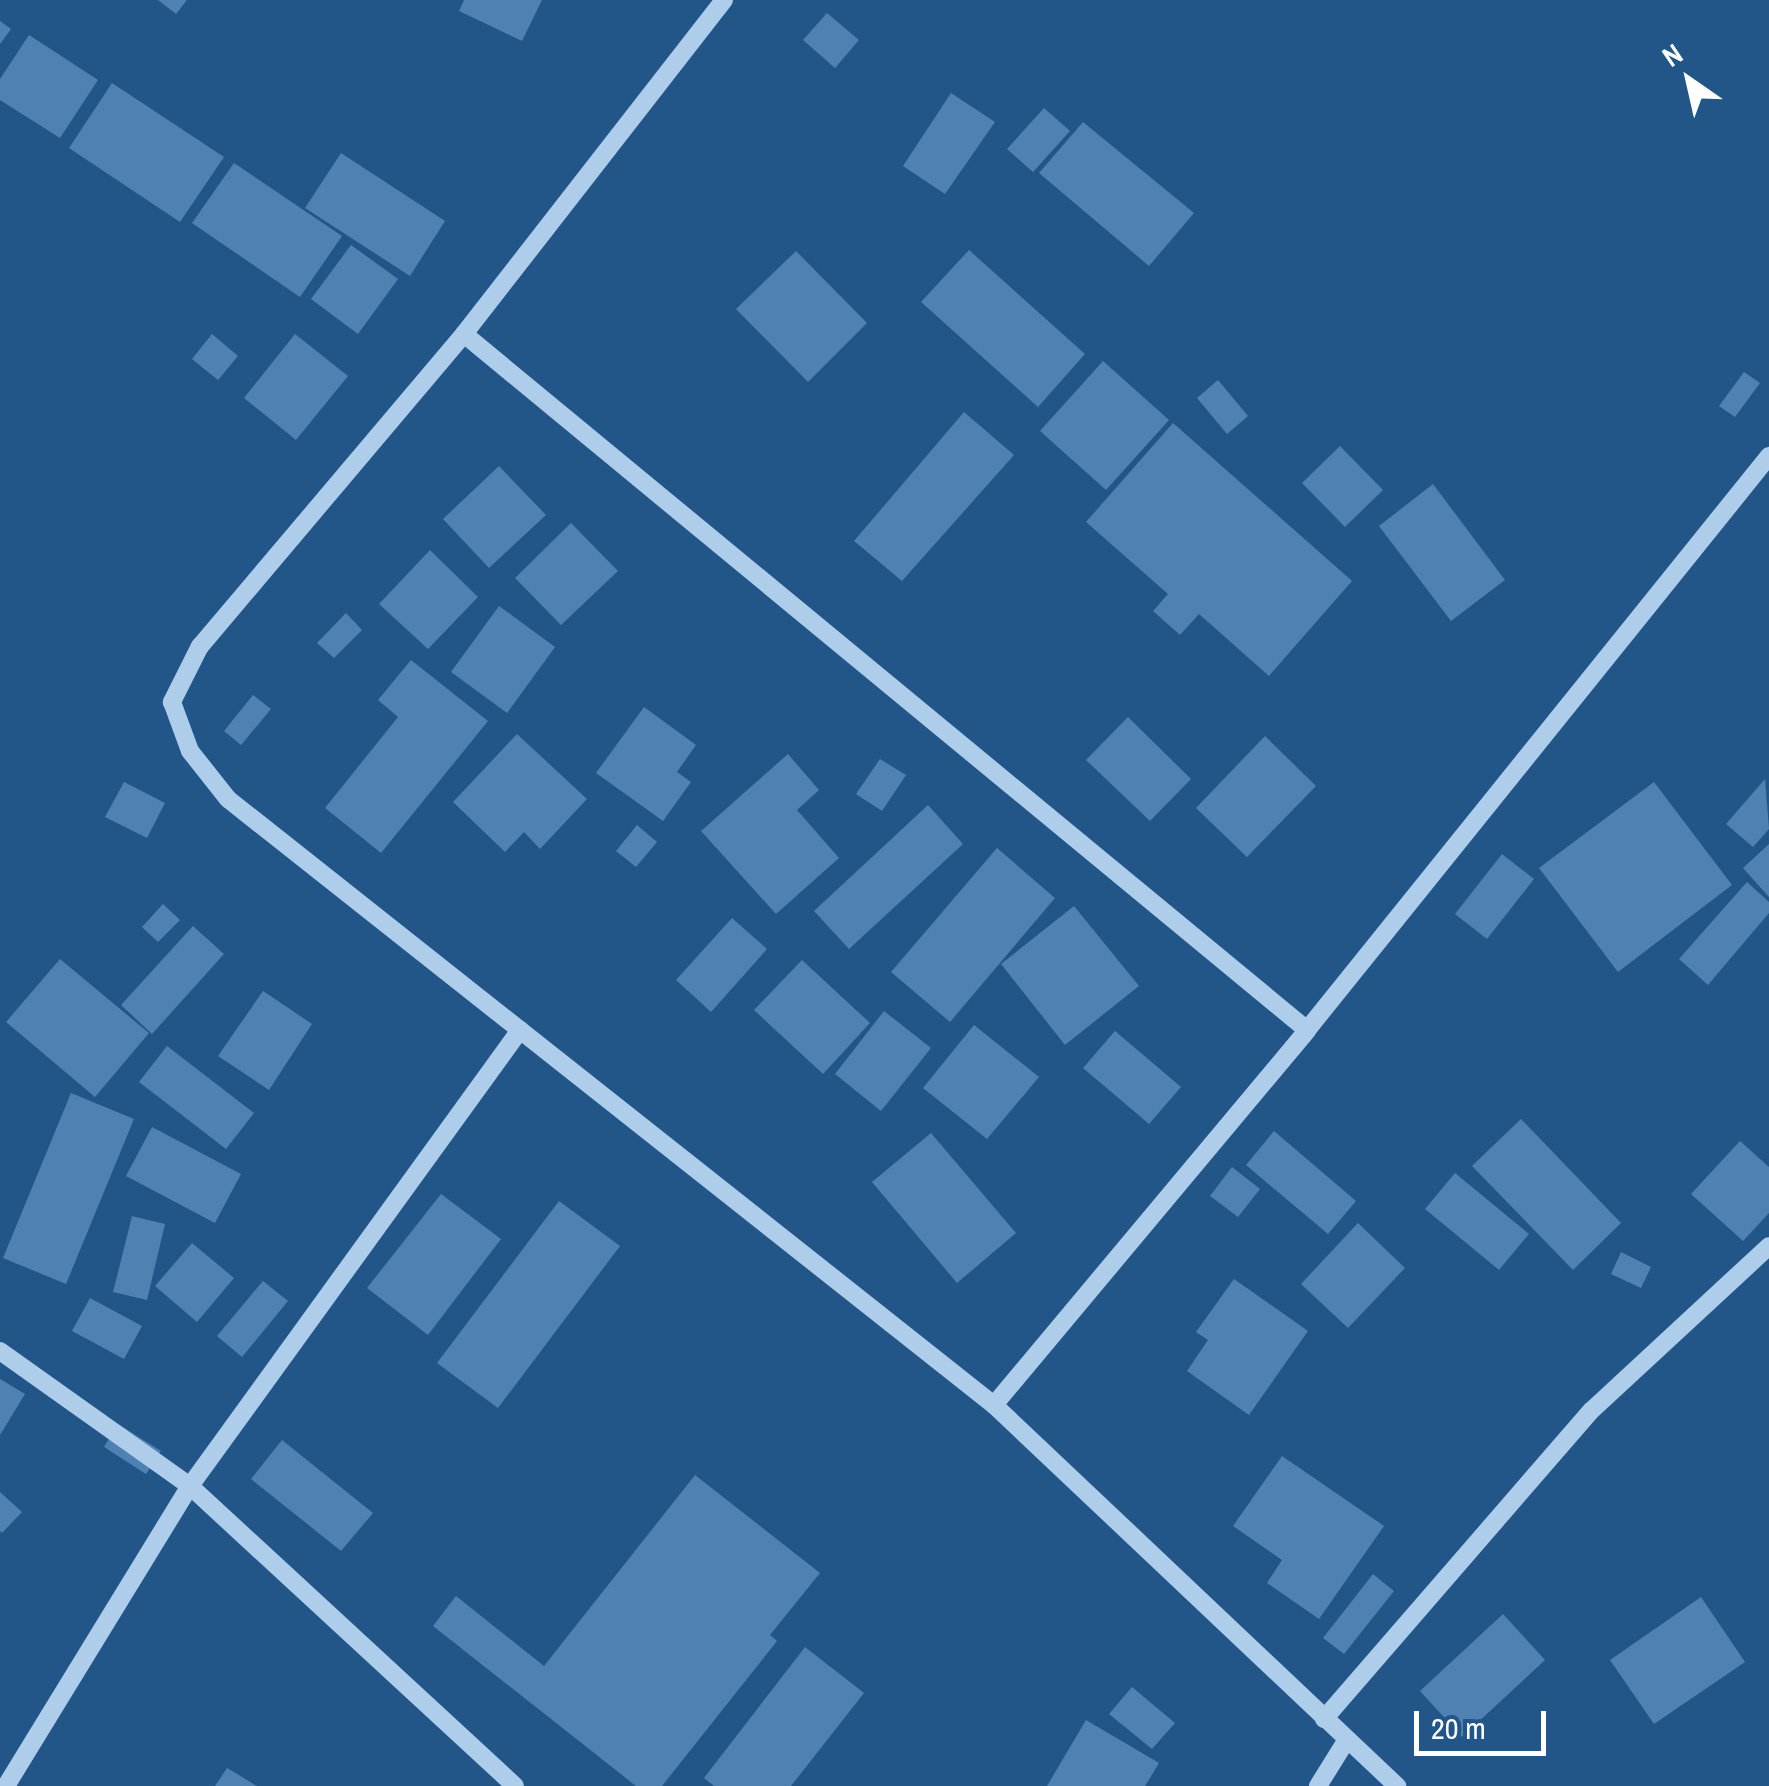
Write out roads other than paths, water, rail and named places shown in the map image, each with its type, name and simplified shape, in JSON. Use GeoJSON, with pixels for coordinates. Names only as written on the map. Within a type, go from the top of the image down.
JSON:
{"type":"FeatureCollection","features":[{"type":"Feature","properties":{"kind":"street"},"geometry":{"type":"LineString","coordinates":[[724,0],[464,334],[200,646],[172,702],[190,752],[228,799],[994,1404],[1397,1786]]}},
{"type":"Feature","properties":{"kind":"street"},"geometry":{"type":"LineString","coordinates":[[464,334],[1307,1030]]}},
{"type":"Feature","properties":{"kind":"street"},"geometry":{"type":"LineString","coordinates":[[994,1404],[1307,1030],[1769,456]]}},
{"type":"Feature","properties":{"kind":"street"},"geometry":{"type":"LineString","coordinates":[[6,1786],[190,1486],[520,1030]]}},
{"type":"Feature","properties":{"kind":"street"},"geometry":{"type":"LineString","coordinates":[[1324,1719],[1592,1410],[1769,1246]]}},
{"type":"Feature","properties":{"kind":"street"},"geometry":{"type":"LineString","coordinates":[[0,1351],[190,1486],[515,1786]]}},
{"type":"Feature","properties":{"kind":"street"},"geometry":{"type":"LineString","coordinates":[[1318,1786],[1346,1740]]}}]}
